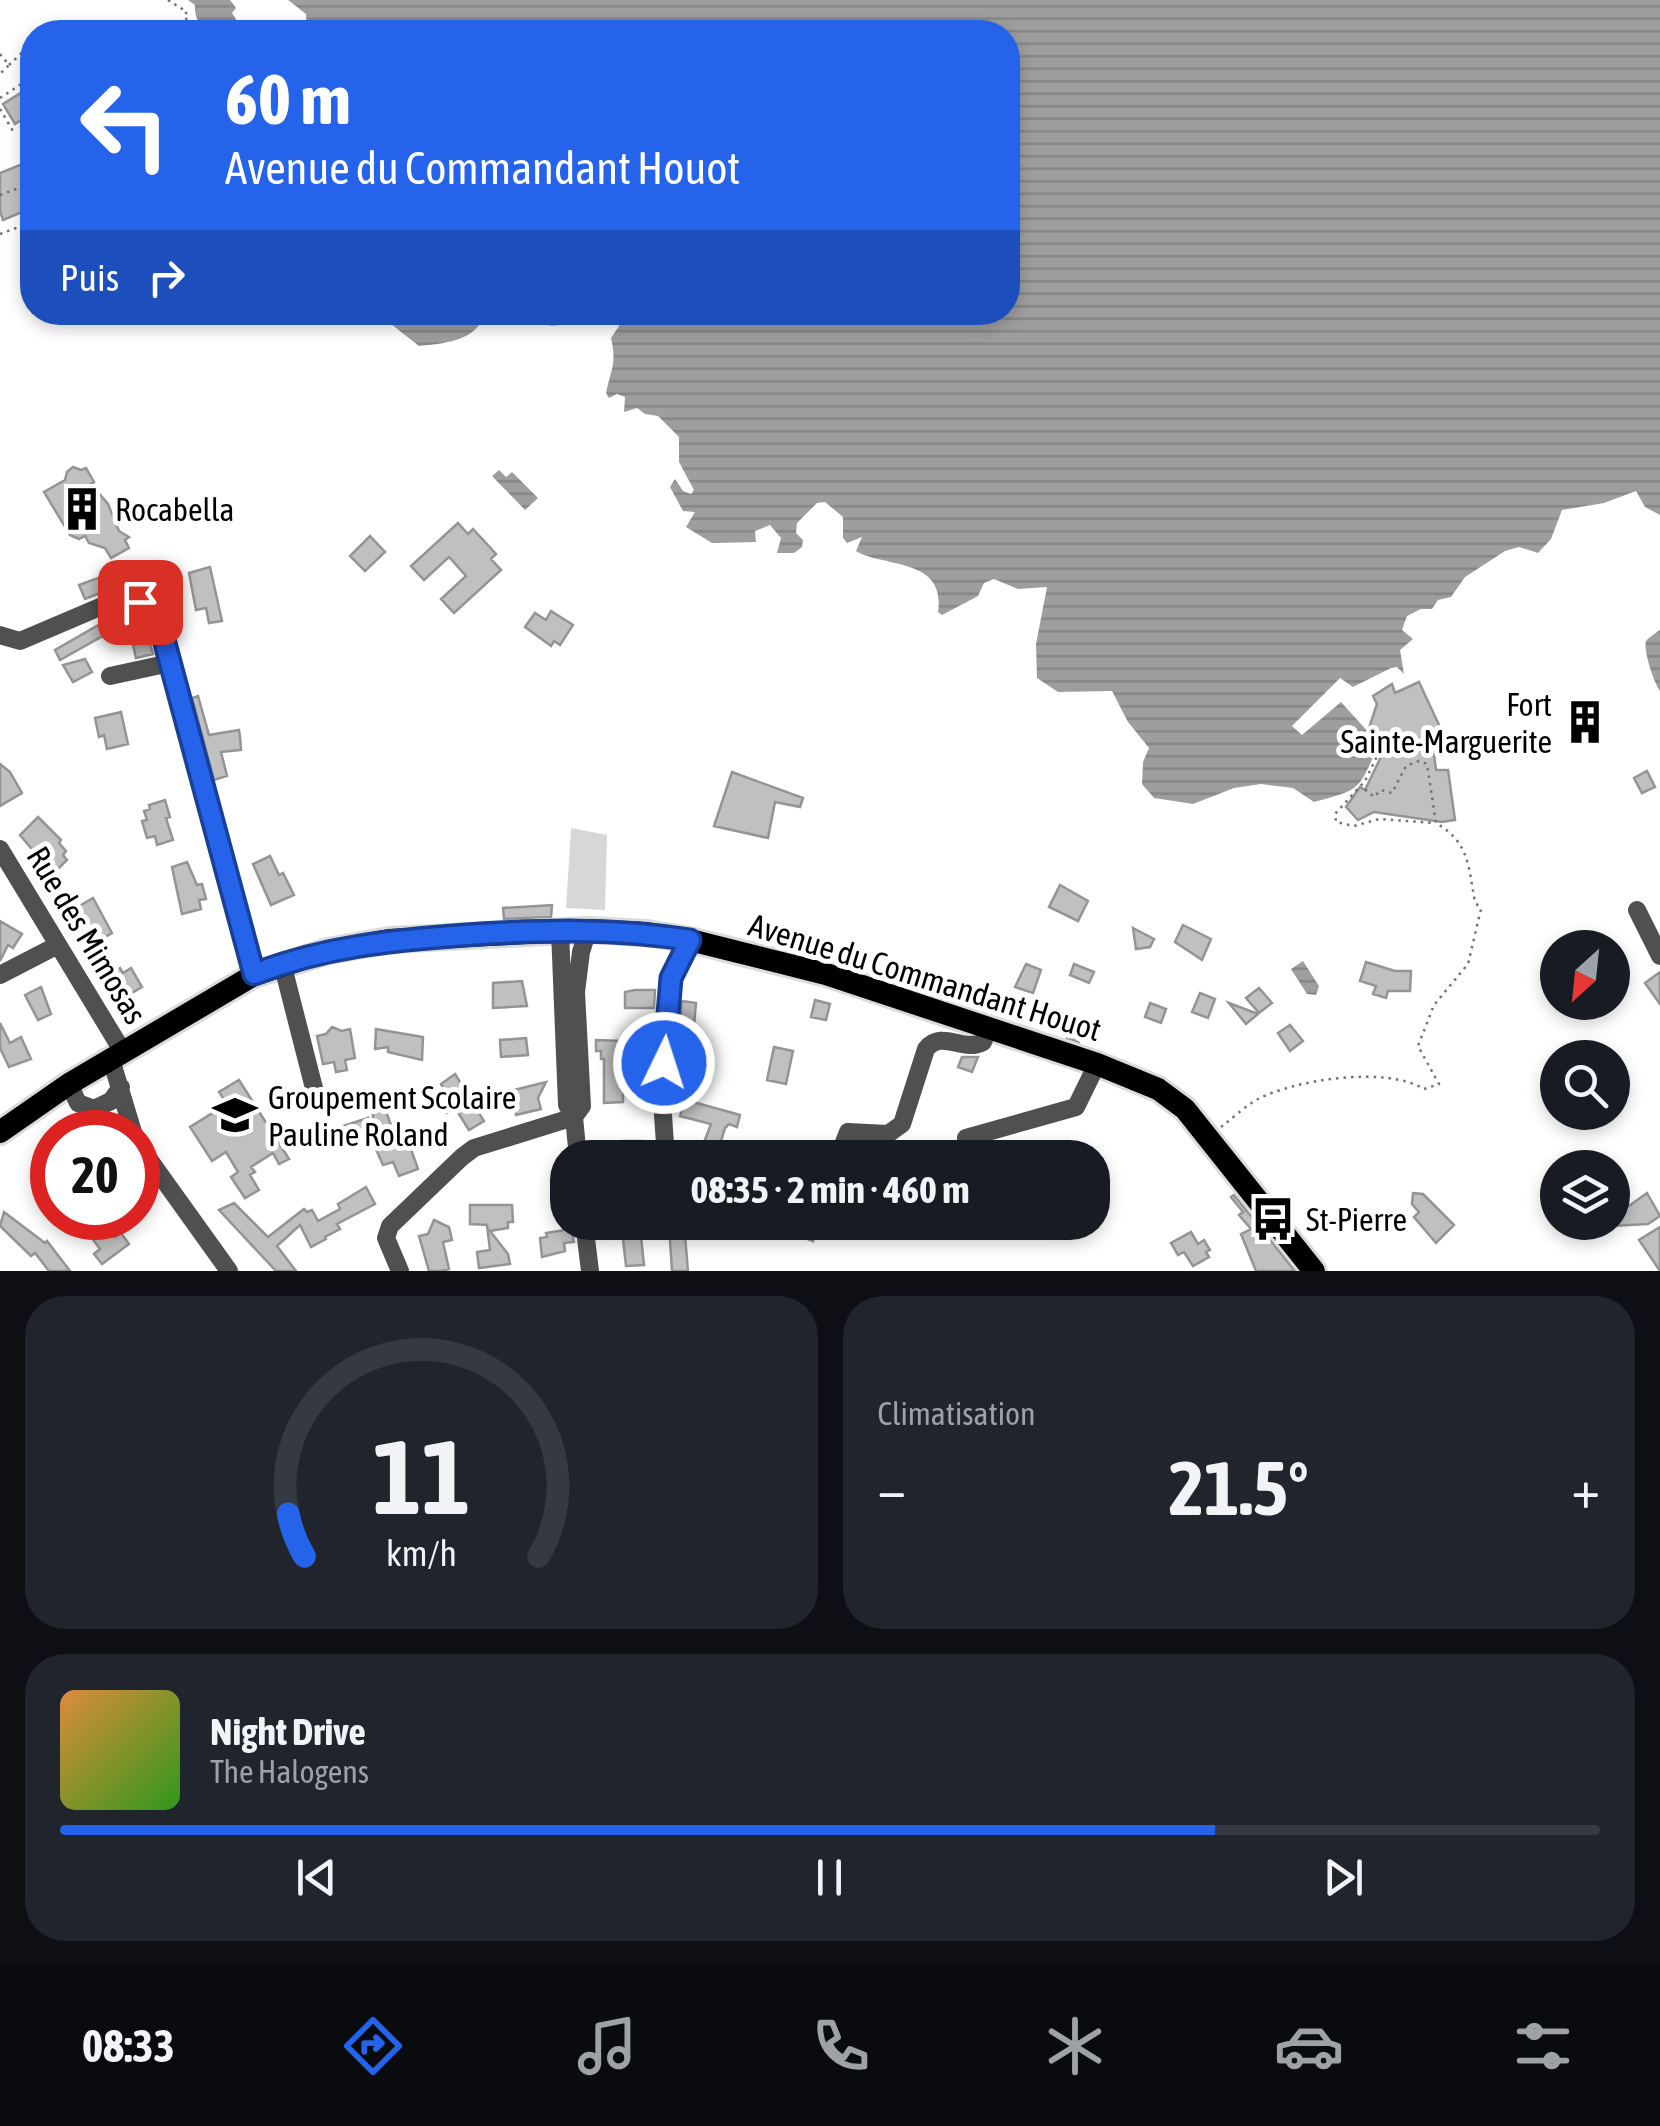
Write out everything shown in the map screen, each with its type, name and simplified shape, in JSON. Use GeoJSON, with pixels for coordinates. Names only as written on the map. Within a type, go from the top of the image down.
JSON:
{"type":"FeatureCollection","features":[{"type":"Feature","properties":{"kind":"main road","name":"Avenue du Commandant Houot"},"geometry":{"type":"LineString","coordinates":[[0,1132],[69,1084],[254,974],[282,964],[389,940],[560,930],[647,933],[690,940],[855,982],[1097,1064],[1158,1089],[1185,1109],[1314,1271]]}},
{"type":"Feature","properties":{"kind":"street"},"geometry":{"type":"LineString","coordinates":[[0,635],[20,641],[107,603],[140,602],[154,607],[254,974]]}},
{"type":"Feature","properties":{"kind":"street"},"geometry":{"type":"LineString","coordinates":[[110,676],[170,663]]}},
{"type":"Feature","properties":{"kind":"street","name":"Rue des Mimosas"},"geometry":{"type":"LineString","coordinates":[[0,849],[58,945],[117,1056],[127,1110]]}},
{"type":"Feature","properties":{"kind":"street"},"geometry":{"type":"LineString","coordinates":[[1637,910],[1660,956]]}},
{"type":"Feature","properties":{"kind":"street"},"geometry":{"type":"LineString","coordinates":[[560,930],[568,1104],[576,1140]]}},
{"type":"Feature","properties":{"kind":"street"},"geometry":{"type":"LineString","coordinates":[[400,1271],[386,1238],[390,1226],[462,1158],[474,1148],[574,1117],[582,1106],[578,970],[588,930]]}},
{"type":"Feature","properties":{"kind":"street"},"geometry":{"type":"LineString","coordinates":[[665,1140],[662,1100],[671,978],[690,940]]}},
{"type":"Feature","properties":{"kind":"street"},"geometry":{"type":"LineString","coordinates":[[0,975],[58,945]]}},
{"type":"Feature","properties":{"kind":"street"},"geometry":{"type":"LineString","coordinates":[[282,964],[315,1092]]}},
{"type":"Feature","properties":{"kind":"street"},"geometry":{"type":"LineString","coordinates":[[845,1140],[848,1132],[888,1134],[902,1124],[932,1041],[940,1039],[974,1047],[983,1042],[988,1030]]}},
{"type":"Feature","properties":{"kind":"street"},"geometry":{"type":"LineString","coordinates":[[966,1138],[1076,1108],[1097,1064]]}},
{"type":"Feature","properties":{"kind":"street"},"geometry":{"type":"LineString","coordinates":[[69,1084],[87,1110]]}},
{"type":"Feature","properties":{"kind":"street"},"geometry":{"type":"LineString","coordinates":[[84,1107],[100,1108],[112,1101],[121,1087]]}},
{"type":"Feature","properties":{"kind":"street"},"geometry":{"type":"LineString","coordinates":[[160,1175],[229,1271]]}},
{"type":"Feature","properties":{"kind":"street"},"geometry":{"type":"LineString","coordinates":[[586,1240],[590,1271]]}},
{"type":"Feature","properties":{"kind":"path"},"geometry":{"type":"LineString","coordinates":[[168,0],[187,12],[187,20]]}},
{"type":"Feature","properties":{"kind":"path"},"geometry":{"type":"LineString","coordinates":[[0,54],[8,65]]}},
{"type":"Feature","properties":{"kind":"path"},"geometry":{"type":"LineString","coordinates":[[0,74],[20,54]]}},
{"type":"Feature","properties":{"kind":"path"},"geometry":{"type":"LineString","coordinates":[[0,109],[13,131]]}},
{"type":"Feature","properties":{"kind":"path"},"geometry":{"type":"LineString","coordinates":[[1208,1137],[1258,1099],[1286,1089],[1344,1078],[1402,1078],[1424,1089],[1440,1084],[1418,1046],[1434,1004],[1468,964],[1481,909],[1475,902],[1464,847],[1454,833],[1436,823],[1379,818],[1354,826],[1336,822],[1335,814],[1361,786],[1383,744]]}},
{"type":"Feature","properties":{"kind":"path"},"geometry":{"type":"LineString","coordinates":[[1361,786],[1374,796],[1380,790],[1392,793],[1406,766],[1419,761],[1427,764],[1436,823]]}},
{"type":"Feature","properties":{"kind":"shaded area"},"geometry":{"type":"Polygon","coordinates":[[[188,0],[230,0],[236,8],[232,13],[236,20],[198,20],[195,5],[188,0]]]}},
{"type":"Feature","properties":{"kind":"shaded area"},"geometry":{"type":"Polygon","coordinates":[[[288,0],[1660,0],[1660,515],[1645,507],[1636,491],[1604,503],[1562,510],[1551,539],[1538,553],[1519,547],[1505,551],[1465,577],[1451,597],[1438,600],[1432,609],[1407,616],[1402,630],[1413,639],[1400,650],[1404,674],[1397,667],[1391,668],[1353,687],[1340,678],[1292,726],[1302,735],[1341,702],[1379,744],[1362,779],[1351,790],[1314,802],[1293,788],[1261,784],[1234,788],[1193,804],[1154,798],[1142,784],[1143,762],[1149,748],[1128,722],[1112,691],[1058,692],[1037,678],[1036,644],[1047,587],[1018,589],[994,579],[984,583],[978,596],[942,615],[938,612],[938,594],[923,573],[856,551],[862,537],[847,543],[843,538],[843,517],[825,502],[817,503],[797,523],[796,533],[803,540],[802,547],[794,553],[777,553],[781,538],[770,525],[755,531],[756,542],[712,543],[686,527],[695,512],[683,511],[670,487],[675,479],[683,491],[691,494],[694,490],[679,462],[679,437],[658,416],[637,408],[624,412],[625,397],[617,394],[609,398],[606,393],[613,360],[611,338],[619,325],[1020,325],[1020,20],[306,20],[306,14],[288,0]]]}},
{"type":"Feature","properties":{"kind":"shaded area"},"geometry":{"type":"Polygon","coordinates":[[[392,325],[479,325],[460,339],[419,346],[392,325]]]}},
{"type":"Feature","properties":{"kind":"shaded area"},"geometry":{"type":"Polygon","coordinates":[[[499,470],[506,477],[512,472],[538,498],[525,510],[492,476],[499,470]]]}},
{"type":"Feature","properties":{"kind":"shaded area"},"geometry":{"type":"Polygon","coordinates":[[[1660,630],[1660,691],[1645,645],[1660,630]]]}},
{"type":"Feature","properties":{"kind":"shaded area"},"geometry":{"type":"Polygon","coordinates":[[[571,828],[607,835],[605,910],[566,908],[571,828]]]}},
{"type":"Feature","properties":{"kind":"shaded area"},"geometry":{"type":"Polygon","coordinates":[[[1303,961],[1319,986],[1316,995],[1307,994],[1291,969],[1303,961]]]}},
{"type":"Feature","properties":{"kind":"building"},"geometry":{"type":"Polygon","coordinates":[[[20,93],[20,121],[15,124],[3,104],[20,93]]]}},
{"type":"Feature","properties":{"kind":"building"},"geometry":{"type":"Polygon","coordinates":[[[20,165],[20,213],[3,220],[0,211],[0,173],[20,165]]]}},
{"type":"Feature","properties":{"kind":"building","name":"Rocabella"},"geometry":{"type":"Polygon","coordinates":[[[73,467],[86,468],[119,531],[129,537],[125,540],[129,548],[111,558],[105,548],[89,543],[85,536],[79,539],[70,535],[44,492],[65,480],[73,467]]]}},
{"type":"Feature","properties":{"kind":"building"},"geometry":{"type":"Polygon","coordinates":[[[458,523],[468,534],[473,529],[496,554],[491,559],[501,570],[454,613],[441,599],[466,576],[449,557],[424,580],[411,566],[458,523]]]}},
{"type":"Feature","properties":{"kind":"building"},"geometry":{"type":"Polygon","coordinates":[[[370,536],[385,552],[365,571],[350,556],[370,536]]]}},
{"type":"Feature","properties":{"kind":"building"},"geometry":{"type":"Polygon","coordinates":[[[210,567],[222,621],[209,623],[206,608],[196,610],[189,573],[210,567]]]}},
{"type":"Feature","properties":{"kind":"building"},"geometry":{"type":"Polygon","coordinates":[[[106,575],[111,589],[85,599],[79,585],[106,575]]]}},
{"type":"Feature","properties":{"kind":"building"},"geometry":{"type":"Polygon","coordinates":[[[551,611],[573,625],[560,645],[554,641],[551,646],[525,627],[535,613],[546,620],[551,611]]]}},
{"type":"Feature","properties":{"kind":"building"},"geometry":{"type":"Polygon","coordinates":[[[102,623],[108,633],[60,660],[55,650],[102,623]]]}},
{"type":"Feature","properties":{"kind":"building"},"geometry":{"type":"Polygon","coordinates":[[[149,641],[153,654],[136,658],[133,645],[149,641]]]}},
{"type":"Feature","properties":{"kind":"building"},"geometry":{"type":"Polygon","coordinates":[[[85,659],[92,672],[73,682],[63,665],[85,659]]]}},
{"type":"Feature","properties":{"kind":"building"},"geometry":{"type":"Polygon","coordinates":[[[1419,682],[1439,725],[1438,745],[1433,746],[1436,770],[1448,770],[1455,820],[1442,822],[1374,812],[1358,820],[1346,807],[1360,787],[1365,790],[1390,738],[1368,731],[1377,704],[1373,696],[1392,684],[1395,693],[1419,682]]]}},
{"type":"Feature","properties":{"kind":"building"},"geometry":{"type":"Polygon","coordinates":[[[198,696],[209,735],[239,730],[241,750],[221,752],[227,776],[214,780],[192,698],[198,696]]]}},
{"type":"Feature","properties":{"kind":"building","name":"Fort Sainte-Marguerite"},"geometry":{"type":"Polygon","coordinates":[[[1593,708],[1600,713],[1598,723],[1591,725],[1595,735],[1584,738],[1577,713],[1593,708]]]}},
{"type":"Feature","properties":{"kind":"building"},"geometry":{"type":"Polygon","coordinates":[[[121,712],[128,744],[107,749],[104,735],[99,737],[95,718],[121,712]]]}},
{"type":"Feature","properties":{"kind":"building"},"geometry":{"type":"Polygon","coordinates":[[[0,764],[10,772],[22,793],[0,806],[0,764]]]}},
{"type":"Feature","properties":{"kind":"building"},"geometry":{"type":"Polygon","coordinates":[[[1647,771],[1655,787],[1642,793],[1634,778],[1647,771]]]}},
{"type":"Feature","properties":{"kind":"building"},"geometry":{"type":"Polygon","coordinates":[[[732,772],[803,798],[800,807],[775,802],[768,838],[714,826],[732,772]]]}},
{"type":"Feature","properties":{"kind":"building"},"geometry":{"type":"Polygon","coordinates":[[[165,800],[173,840],[157,845],[155,836],[147,838],[142,821],[147,820],[144,811],[150,809],[149,805],[165,800]]]}},
{"type":"Feature","properties":{"kind":"building"},"geometry":{"type":"Polygon","coordinates":[[[38,817],[61,840],[59,843],[66,851],[63,855],[67,860],[53,874],[20,835],[38,817]]]}},
{"type":"Feature","properties":{"kind":"building"},"geometry":{"type":"Polygon","coordinates":[[[270,856],[294,895],[271,905],[253,864],[270,856]]]}},
{"type":"Feature","properties":{"kind":"building"},"geometry":{"type":"Polygon","coordinates":[[[187,862],[197,885],[202,884],[206,899],[199,900],[201,909],[182,914],[172,867],[187,862]]]}},
{"type":"Feature","properties":{"kind":"building"},"geometry":{"type":"Polygon","coordinates":[[[1060,885],[1088,901],[1078,921],[1049,907],[1060,885]]]}},
{"type":"Feature","properties":{"kind":"building"},"geometry":{"type":"Polygon","coordinates":[[[93,898],[112,933],[97,942],[92,934],[86,937],[71,911],[93,898]]]}},
{"type":"Feature","properties":{"kind":"building"},"geometry":{"type":"Polygon","coordinates":[[[552,905],[551,917],[504,919],[503,908],[552,905]]]}},
{"type":"Feature","properties":{"kind":"building"},"geometry":{"type":"Polygon","coordinates":[[[0,921],[22,934],[13,948],[8,945],[0,961],[0,921]]]}},
{"type":"Feature","properties":{"kind":"building"},"geometry":{"type":"Polygon","coordinates":[[[1183,925],[1211,939],[1202,960],[1175,942],[1183,925]]]}},
{"type":"Feature","properties":{"kind":"building"},"geometry":{"type":"Polygon","coordinates":[[[1133,928],[1154,939],[1150,947],[1136,949],[1133,928]]]}},
{"type":"Feature","properties":{"kind":"building"},"geometry":{"type":"Polygon","coordinates":[[[105,953],[116,971],[120,968],[123,973],[131,968],[142,987],[118,1001],[114,994],[111,996],[92,962],[105,953]]]}},
{"type":"Feature","properties":{"kind":"building"},"geometry":{"type":"Polygon","coordinates":[[[1366,962],[1395,971],[1411,971],[1410,991],[1388,991],[1386,998],[1373,994],[1376,986],[1360,981],[1366,962]]]}},
{"type":"Feature","properties":{"kind":"building"},"geometry":{"type":"Polygon","coordinates":[[[1026,964],[1041,970],[1033,993],[1015,987],[1026,964]]]}},
{"type":"Feature","properties":{"kind":"building"},"geometry":{"type":"Polygon","coordinates":[[[1074,964],[1094,972],[1089,983],[1070,975],[1074,964]]]}},
{"type":"Feature","properties":{"kind":"building"},"geometry":{"type":"Polygon","coordinates":[[[1660,972],[1660,1004],[1645,983],[1660,972]]]}},
{"type":"Feature","properties":{"kind":"building"},"geometry":{"type":"Polygon","coordinates":[[[522,981],[527,1006],[493,1008],[493,983],[522,981]]]}},
{"type":"Feature","properties":{"kind":"building"},"geometry":{"type":"Polygon","coordinates":[[[41,987],[51,1014],[38,1020],[25,995],[41,987]]]}},
{"type":"Feature","properties":{"kind":"building"},"geometry":{"type":"Polygon","coordinates":[[[1259,988],[1272,1003],[1259,1013],[1246,998],[1259,988]]]}},
{"type":"Feature","properties":{"kind":"building"},"geometry":{"type":"Polygon","coordinates":[[[655,990],[654,1008],[625,1008],[625,992],[655,990]]]}},
{"type":"Feature","properties":{"kind":"building"},"geometry":{"type":"Polygon","coordinates":[[[1200,993],[1215,999],[1208,1018],[1192,1012],[1200,993]]]}},
{"type":"Feature","properties":{"kind":"building"},"geometry":{"type":"Polygon","coordinates":[[[815,1000],[830,1004],[826,1020],[811,1017],[815,1000]]]}},
{"type":"Feature","properties":{"kind":"building"},"geometry":{"type":"Polygon","coordinates":[[[682,1001],[696,1003],[693,1036],[679,1035],[682,1001]]]}},
{"type":"Feature","properties":{"kind":"building"},"geometry":{"type":"Polygon","coordinates":[[[1150,1003],[1166,1009],[1161,1023],[1145,1017],[1150,1003]]]}},
{"type":"Feature","properties":{"kind":"building"},"geometry":{"type":"Polygon","coordinates":[[[1229,1003],[1258,1014],[1246,1024],[1229,1003]]]}},
{"type":"Feature","properties":{"kind":"building"},"geometry":{"type":"Polygon","coordinates":[[[1071,1022],[1084,1025],[1079,1042],[1067,1038],[1071,1022]]]}},
{"type":"Feature","properties":{"kind":"building"},"geometry":{"type":"Polygon","coordinates":[[[0,1023],[10,1043],[21,1037],[31,1059],[9,1067],[0,1048],[0,1023]]]}},
{"type":"Feature","properties":{"kind":"building"},"geometry":{"type":"Polygon","coordinates":[[[1290,1025],[1303,1041],[1290,1051],[1278,1033],[1290,1025]]]}},
{"type":"Feature","properties":{"kind":"building"},"geometry":{"type":"Polygon","coordinates":[[[332,1027],[350,1029],[355,1058],[345,1060],[347,1070],[336,1072],[334,1062],[323,1064],[317,1036],[332,1027]]]}},
{"type":"Feature","properties":{"kind":"building"},"geometry":{"type":"Polygon","coordinates":[[[376,1029],[423,1037],[422,1060],[388,1052],[388,1047],[375,1049],[376,1029]]]}},
{"type":"Feature","properties":{"kind":"building"},"geometry":{"type":"Polygon","coordinates":[[[526,1038],[528,1055],[501,1057],[500,1040],[526,1038]]]}},
{"type":"Feature","properties":{"kind":"building"},"geometry":{"type":"Polygon","coordinates":[[[596,1040],[622,1041],[622,1076],[628,1076],[629,1089],[623,1089],[623,1102],[604,1103],[604,1059],[601,1051],[596,1051],[596,1040]]]}},
{"type":"Feature","properties":{"kind":"building"},"geometry":{"type":"Polygon","coordinates":[[[774,1047],[793,1051],[786,1084],[767,1080],[774,1047]]]}},
{"type":"Feature","properties":{"kind":"building"},"geometry":{"type":"Polygon","coordinates":[[[962,1057],[978,1057],[972,1072],[958,1067],[962,1057]]]}},
{"type":"Feature","properties":{"kind":"building"},"geometry":{"type":"Polygon","coordinates":[[[455,1074],[484,1121],[469,1130],[455,1108],[446,1113],[439,1102],[449,1097],[441,1084],[455,1074]]]}},
{"type":"Feature","properties":{"kind":"building","name":"Groupement Scolaire Pauline Roland"},"geometry":{"type":"Polygon","coordinates":[[[239,1080],[289,1159],[279,1164],[273,1153],[251,1167],[255,1172],[250,1175],[259,1190],[245,1198],[231,1177],[238,1172],[226,1152],[212,1161],[190,1127],[227,1104],[219,1092],[239,1080]]]}},
{"type":"Feature","properties":{"kind":"building"},"geometry":{"type":"Polygon","coordinates":[[[546,1082],[538,1098],[541,1109],[516,1115],[510,1091],[546,1082]]]}},
{"type":"Feature","properties":{"kind":"building"},"geometry":{"type":"Polygon","coordinates":[[[682,1083],[697,1087],[693,1102],[740,1115],[737,1127],[729,1124],[721,1140],[705,1140],[711,1124],[680,1116],[682,1110],[675,1108],[682,1083]]]}},
{"type":"Feature","properties":{"kind":"building"},"geometry":{"type":"Polygon","coordinates":[[[385,1108],[396,1140],[407,1138],[418,1169],[399,1176],[393,1162],[383,1165],[371,1138],[340,1148],[334,1129],[368,1118],[369,1124],[373,1124],[373,1111],[385,1108]]]}},
{"type":"Feature","properties":{"kind":"building"},"geometry":{"type":"Polygon","coordinates":[[[366,1187],[375,1204],[337,1224],[340,1229],[326,1239],[311,1247],[300,1225],[277,1246],[296,1271],[276,1271],[219,1210],[234,1203],[268,1237],[304,1209],[312,1210],[318,1221],[366,1187]]]}},
{"type":"Feature","properties":{"kind":"building"},"geometry":{"type":"Polygon","coordinates":[[[1413,1193],[1423,1194],[1454,1225],[1436,1243],[1414,1217],[1419,1212],[1412,1204],[1413,1193]]]}},
{"type":"Feature","properties":{"kind":"building"},"geometry":{"type":"Polygon","coordinates":[[[1647,1193],[1660,1216],[1648,1224],[1630,1225],[1630,1205],[1647,1193]]]}},
{"type":"Feature","properties":{"kind":"building"},"geometry":{"type":"Polygon","coordinates":[[[1234,1195],[1295,1271],[1256,1271],[1241,1234],[1251,1229],[1239,1215],[1243,1212],[1231,1197],[1234,1195]]]}},
{"type":"Feature","properties":{"kind":"building"},"geometry":{"type":"Polygon","coordinates":[[[470,1205],[512,1205],[513,1222],[508,1222],[508,1228],[490,1231],[508,1254],[510,1264],[479,1268],[477,1252],[490,1250],[487,1225],[470,1224],[470,1205]]]}},
{"type":"Feature","properties":{"kind":"building"},"geometry":{"type":"Polygon","coordinates":[[[4,1212],[30,1232],[30,1240],[47,1241],[70,1271],[49,1271],[35,1253],[31,1256],[0,1226],[4,1212]]]}},
{"type":"Feature","properties":{"kind":"building"},"geometry":{"type":"Polygon","coordinates":[[[434,1220],[449,1227],[452,1240],[443,1242],[449,1269],[441,1271],[429,1271],[419,1236],[428,1234],[434,1220]]]}},
{"type":"Feature","properties":{"kind":"building"},"geometry":{"type":"Polygon","coordinates":[[[1660,1227],[1660,1271],[1639,1240],[1660,1227]]]}},
{"type":"Feature","properties":{"kind":"building"},"geometry":{"type":"Polygon","coordinates":[[[550,1232],[550,1240],[574,1242],[564,1243],[565,1251],[542,1257],[540,1238],[547,1237],[546,1233],[550,1232]]]}},
{"type":"Feature","properties":{"kind":"building"},"geometry":{"type":"Polygon","coordinates":[[[1191,1232],[1198,1244],[1204,1240],[1210,1250],[1206,1252],[1209,1257],[1193,1266],[1184,1252],[1178,1255],[1171,1243],[1191,1232]]]}},
{"type":"Feature","properties":{"kind":"building"},"geometry":{"type":"Polygon","coordinates":[[[93,1240],[126,1240],[129,1244],[102,1264],[94,1254],[100,1249],[93,1240]]]}},
{"type":"Feature","properties":{"kind":"building"},"geometry":{"type":"Polygon","coordinates":[[[623,1240],[641,1240],[644,1265],[626,1266],[623,1240]]]}},
{"type":"Feature","properties":{"kind":"building"},"geometry":{"type":"Polygon","coordinates":[[[670,1240],[685,1240],[688,1271],[672,1271],[670,1240]]]}},
{"type":"Feature","properties":{"kind":"place","name":"Rocabella"},"geometry":{"type":"Point","coordinates":[82,509]}},
{"type":"Feature","properties":{"kind":"place","name":"Fort Sainte-Marguerite"},"geometry":{"type":"Point","coordinates":[1585,722]}},
{"type":"Feature","properties":{"kind":"place","name":"Groupement Scolaire Pauline Roland"},"geometry":{"type":"Point","coordinates":[235,1115]}},
{"type":"Feature","properties":{"kind":"place","name":"St-Pierre"},"geometry":{"type":"Point","coordinates":[1273,1219]}},
{"type":"Feature","properties":{"kind":"route"},"geometry":{"type":"LineString","coordinates":[[140,602],[156,610],[254,974],[328,951],[389,940],[588,930],[690,940],[671,978],[664,1063]]}}]}
